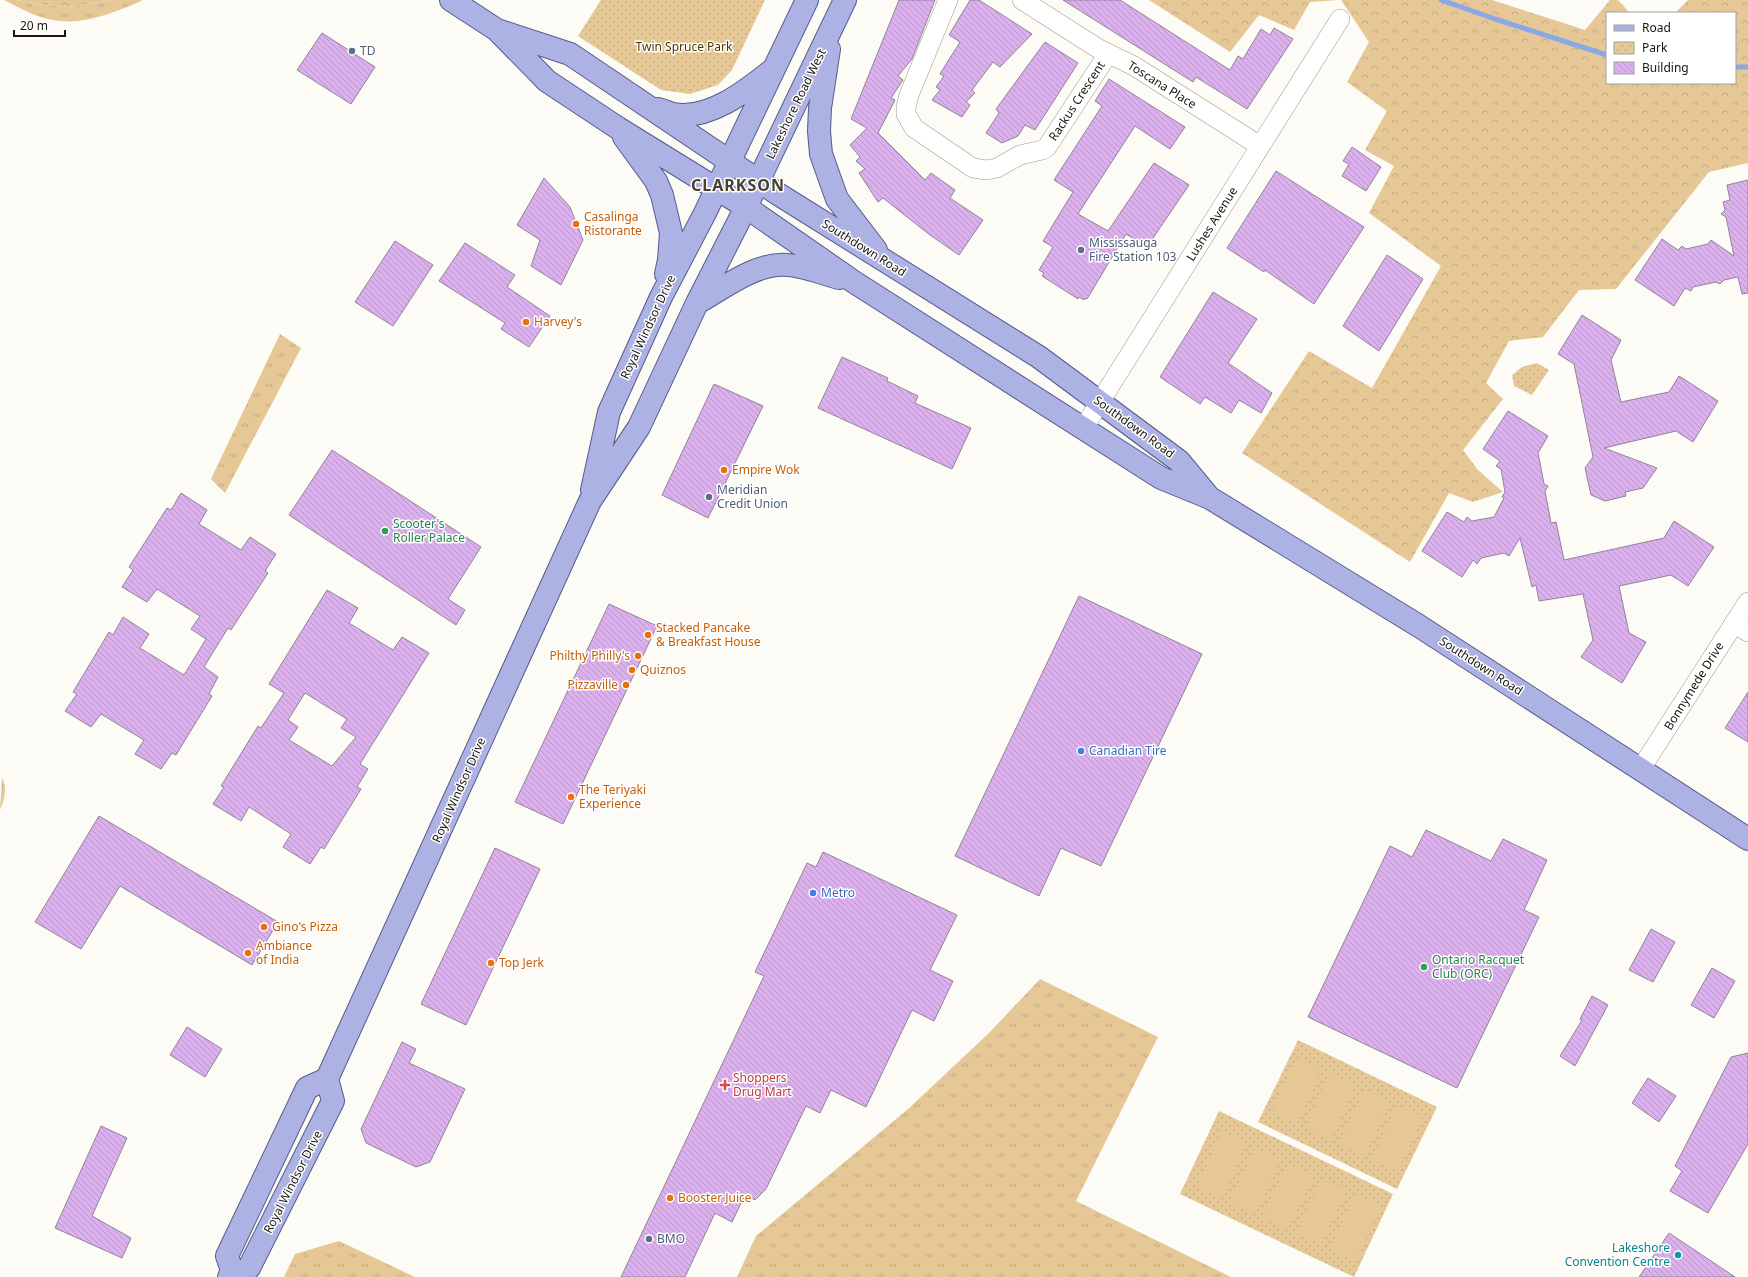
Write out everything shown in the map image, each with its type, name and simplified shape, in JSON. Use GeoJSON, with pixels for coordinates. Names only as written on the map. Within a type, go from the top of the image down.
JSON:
{"type":"FeatureCollection","features":[{"type":"Feature","properties":{"kind":"main road","name":"Southdown Road"},"geometry":{"type":"LineString","coordinates":[[451,0],[497,30],[547,81],[618,128],[746,207],[854,282],[1161,478],[1210,498],[1419,626],[1748,839]]}},
{"type":"Feature","properties":{"kind":"main road"},"geometry":{"type":"LineString","coordinates":[[730,162],[807,0]]}},
{"type":"Feature","properties":{"kind":"main road","name":"Lakeshore Road West"},"geometry":{"type":"LineString","coordinates":[[746,207],[845,0]]}},
{"type":"Feature","properties":{"kind":"main road"},"geometry":{"type":"LineString","coordinates":[[834,24],[820,108],[819,131],[821,154],[837,199],[884,261]]}},
{"type":"Feature","properties":{"kind":"main road","name":"Southdown Road"},"geometry":{"type":"LineString","coordinates":[[497,30],[570,54],[759,181],[884,261],[1039,357],[1179,461],[1210,498]]}},
{"type":"Feature","properties":{"kind":"main road"},"geometry":{"type":"LineString","coordinates":[[646,105],[674,114],[696,113],[719,107],[746,90],[775,68]]}},
{"type":"Feature","properties":{"kind":"main road"},"geometry":{"type":"LineString","coordinates":[[618,128],[656,181],[662,195],[671,233],[669,260],[661,297]]}},
{"type":"Feature","properties":{"kind":"main road","name":"Royal Windsor Drive"},"geometry":{"type":"LineString","coordinates":[[590,501],[609,412],[661,297],[730,162]]}},
{"type":"Feature","properties":{"kind":"main road","name":"Royal Windsor Drive"},"geometry":{"type":"LineString","coordinates":[[327,1079],[307,1088],[227,1256],[231,1274],[250,1268],[333,1101],[327,1079],[590,501],[639,427],[746,207]]}},
{"type":"Feature","properties":{"kind":"main road"},"geometry":{"type":"LineString","coordinates":[[698,303],[752,272],[768,266],[788,265],[854,282]]}},
{"type":"Feature","properties":{"kind":"street","name":"Rackus Crescent"},"geometry":{"type":"LineString","coordinates":[[948,0],[909,95],[906,114],[914,128],[973,168],[986,170],[997,168],[1020,155],[1042,150],[1047,147],[1108,54]]}},
{"type":"Feature","properties":{"kind":"street","name":"Toscana Place"},"geometry":{"type":"LineString","coordinates":[[1022,0],[1108,54],[1134,66],[1260,146]]}},
{"type":"Feature","properties":{"kind":"street","name":"Lushes Avenue"},"geometry":{"type":"LineString","coordinates":[[1083,429],[1340,19]]}},
{"type":"Feature","properties":{"kind":"street","name":"Bonnymede Drive"},"geometry":{"type":"LineString","coordinates":[[1640,770],[1741,627],[1748,602]]}},
{"type":"Feature","properties":{"kind":"green space"},"geometry":{"type":"Polygon","coordinates":[[[4,0],[17,0],[43,5],[69,7],[111,0],[143,0],[106,15],[80,21],[67,21],[41,17],[4,0]]]}},
{"type":"Feature","properties":{"kind":"green space"},"geometry":{"type":"Polygon","coordinates":[[[17,0],[111,0],[69,7],[43,5],[17,0]]]}},
{"type":"Feature","properties":{"kind":"green space","name":"Twin Spruce Park"},"geometry":{"type":"Polygon","coordinates":[[[601,0],[765,0],[732,70],[718,85],[690,94],[661,90],[578,36],[601,0]]]}},
{"type":"Feature","properties":{"kind":"green space"},"geometry":{"type":"Polygon","coordinates":[[[1149,0],[1339,0],[1310,2],[1294,30],[1259,15],[1230,52],[1149,0]]]}},
{"type":"Feature","properties":{"kind":"green space"},"geometry":{"type":"Polygon","coordinates":[[[1341,0],[1492,0],[1585,30],[1610,0],[1618,0],[1629,12],[1606,12],[1606,84],[1736,84],[1736,12],[1676,12],[1688,0],[1748,0],[1748,163],[1709,172],[1616,289],[1579,290],[1543,337],[1509,341],[1486,383],[1503,399],[1463,450],[1478,470],[1503,492],[1473,502],[1449,493],[1410,562],[1242,453],[1309,351],[1372,388],[1441,266],[1369,213],[1394,166],[1365,150],[1387,111],[1347,82],[1369,42],[1341,0]]]}},
{"type":"Feature","properties":{"kind":"green space"},"geometry":{"type":"Polygon","coordinates":[[[280,334],[301,348],[225,493],[211,479],[280,334]]]}},
{"type":"Feature","properties":{"kind":"green space"},"geometry":{"type":"Polygon","coordinates":[[[1537,363],[1549,370],[1532,395],[1514,386],[1512,375],[1522,367],[1537,363]]]}},
{"type":"Feature","properties":{"kind":"green space"},"geometry":{"type":"Polygon","coordinates":[[[2,778],[5,790],[0,810],[2,778]]]}},
{"type":"Feature","properties":{"kind":"green space"},"geometry":{"type":"Polygon","coordinates":[[[1040,979],[1158,1037],[1076,1201],[1231,1277],[737,1277],[756,1236],[908,1109],[988,1034],[1040,979]]]}},
{"type":"Feature","properties":{"kind":"green space"},"geometry":{"type":"Polygon","coordinates":[[[1298,1040],[1437,1107],[1397,1189],[1258,1122],[1298,1040]]]}},
{"type":"Feature","properties":{"kind":"green space"},"geometry":{"type":"Polygon","coordinates":[[[1296,1058],[1322,1069],[1297,1125],[1271,1113],[1296,1058]]]}},
{"type":"Feature","properties":{"kind":"green space"},"geometry":{"type":"Polygon","coordinates":[[[1330,1073],[1356,1085],[1331,1140],[1305,1128],[1330,1073]]]}},
{"type":"Feature","properties":{"kind":"green space"},"geometry":{"type":"Polygon","coordinates":[[[1365,1089],[1390,1101],[1365,1156],[1339,1145],[1365,1089]]]}},
{"type":"Feature","properties":{"kind":"green space"},"geometry":{"type":"Polygon","coordinates":[[[1397,1105],[1423,1117],[1398,1172],[1372,1160],[1397,1105]]]}},
{"type":"Feature","properties":{"kind":"green space"},"geometry":{"type":"Polygon","coordinates":[[[1219,1111],[1393,1194],[1354,1277],[1180,1194],[1219,1111]]]}},
{"type":"Feature","properties":{"kind":"green space"},"geometry":{"type":"Polygon","coordinates":[[[1222,1131],[1247,1143],[1222,1198],[1196,1187],[1222,1131]]]}},
{"type":"Feature","properties":{"kind":"green space"},"geometry":{"type":"Polygon","coordinates":[[[1255,1147],[1281,1159],[1255,1214],[1229,1202],[1255,1147]]]}},
{"type":"Feature","properties":{"kind":"green space"},"geometry":{"type":"Polygon","coordinates":[[[1288,1163],[1314,1175],[1288,1230],[1262,1218],[1288,1163]]]}},
{"type":"Feature","properties":{"kind":"green space"},"geometry":{"type":"Polygon","coordinates":[[[1321,1179],[1347,1190],[1321,1245],[1296,1234],[1321,1179]]]}},
{"type":"Feature","properties":{"kind":"green space"},"geometry":{"type":"Polygon","coordinates":[[[1355,1194],[1381,1206],[1355,1261],[1329,1249],[1355,1194]]]}},
{"type":"Feature","properties":{"kind":"green space"},"geometry":{"type":"Polygon","coordinates":[[[339,1241],[415,1277],[284,1277],[295,1254],[339,1241]]]}},
{"type":"Feature","properties":{"kind":"building"},"geometry":{"type":"Polygon","coordinates":[[[899,0],[935,0],[912,59],[898,76],[903,80],[891,98],[895,100],[878,133],[925,180],[931,173],[955,190],[950,198],[983,220],[959,255],[930,235],[883,198],[878,202],[859,173],[865,169],[856,161],[860,157],[850,145],[867,128],[851,119],[899,0]]]}},
{"type":"Feature","properties":{"kind":"building"},"geometry":{"type":"Polygon","coordinates":[[[970,0],[979,0],[1032,34],[1000,67],[993,62],[972,90],[975,93],[966,102],[970,105],[962,117],[932,100],[940,90],[936,87],[944,76],[940,74],[960,42],[949,35],[970,0]]]}},
{"type":"Feature","properties":{"kind":"building"},"geometry":{"type":"Polygon","coordinates":[[[1063,0],[1120,0],[1230,70],[1238,56],[1243,59],[1261,29],[1270,35],[1274,28],[1293,39],[1247,109],[1196,77],[1193,82],[1063,0]]]}},
{"type":"Feature","properties":{"kind":"building"},"geometry":{"type":"Polygon","coordinates":[[[322,33],[375,67],[351,104],[297,70],[322,33]]]}},
{"type":"Feature","properties":{"kind":"building"},"geometry":{"type":"Polygon","coordinates":[[[1045,42],[1078,63],[1035,130],[1025,125],[1018,136],[1002,143],[986,133],[999,113],[996,109],[1045,42]]]}},
{"type":"Feature","properties":{"kind":"building"},"geometry":{"type":"Polygon","coordinates":[[[1109,79],[1185,127],[1170,149],[1135,126],[1078,214],[1108,231],[1154,163],[1189,185],[1147,247],[1126,234],[1087,299],[1085,298],[1084,300],[1079,297],[1078,299],[1042,276],[1044,273],[1039,270],[1053,247],[1043,241],[1073,192],[1054,180],[1102,106],[1095,101],[1109,79]]]}},
{"type":"Feature","properties":{"kind":"building"},"geometry":{"type":"Polygon","coordinates":[[[1352,147],[1381,167],[1366,191],[1342,176],[1349,164],[1343,161],[1352,147]]]}},
{"type":"Feature","properties":{"kind":"building"},"geometry":{"type":"Polygon","coordinates":[[[1276,171],[1364,227],[1314,304],[1265,270],[1264,272],[1227,248],[1276,171]]]}},
{"type":"Feature","properties":{"kind":"building"},"geometry":{"type":"Polygon","coordinates":[[[544,178],[570,207],[583,240],[561,285],[531,266],[540,240],[517,225],[544,178]]]}},
{"type":"Feature","properties":{"kind":"building"},"geometry":{"type":"Polygon","coordinates":[[[1748,180],[1748,293],[1742,294],[1738,277],[1724,280],[1720,284],[1716,282],[1693,287],[1691,291],[1685,288],[1674,306],[1635,280],[1662,239],[1678,250],[1682,246],[1686,249],[1708,244],[1711,240],[1734,256],[1726,217],[1721,214],[1725,210],[1723,202],[1730,200],[1727,185],[1748,180]]]}},
{"type":"Feature","properties":{"kind":"building"},"geometry":{"type":"Polygon","coordinates":[[[395,241],[433,265],[393,326],[355,302],[395,241]]]}},
{"type":"Feature","properties":{"kind":"building"},"geometry":{"type":"Polygon","coordinates":[[[465,243],[515,275],[507,287],[550,316],[529,347],[501,329],[505,323],[439,281],[465,243]]]}},
{"type":"Feature","properties":{"kind":"building"},"geometry":{"type":"Polygon","coordinates":[[[1387,255],[1423,279],[1379,351],[1343,326],[1387,255]]]}},
{"type":"Feature","properties":{"kind":"building"},"geometry":{"type":"Polygon","coordinates":[[[1213,292],[1257,319],[1228,363],[1272,393],[1261,413],[1239,400],[1231,413],[1205,397],[1200,404],[1160,377],[1213,292]]]}},
{"type":"Feature","properties":{"kind":"building"},"geometry":{"type":"Polygon","coordinates":[[[1582,315],[1621,340],[1611,360],[1621,402],[1669,392],[1679,376],[1718,401],[1693,442],[1676,431],[1604,448],[1657,468],[1643,488],[1625,492],[1626,496],[1605,501],[1591,495],[1585,468],[1593,457],[1574,364],[1558,354],[1582,315]]]}},
{"type":"Feature","properties":{"kind":"building"},"geometry":{"type":"Polygon","coordinates":[[[842,357],[888,378],[887,381],[918,396],[915,403],[971,428],[952,469],[818,408],[842,357]]]}},
{"type":"Feature","properties":{"kind":"building"},"geometry":{"type":"Polygon","coordinates":[[[714,384],[763,406],[708,518],[662,495],[714,384]]]}},
{"type":"Feature","properties":{"kind":"building"},"geometry":{"type":"Polygon","coordinates":[[[1508,411],[1548,436],[1538,453],[1544,484],[1548,486],[1545,491],[1551,523],[1556,522],[1564,560],[1664,538],[1674,521],[1714,547],[1688,586],[1671,575],[1619,586],[1629,633],[1646,642],[1622,683],[1581,657],[1593,640],[1583,594],[1539,601],[1536,585],[1532,587],[1520,538],[1509,556],[1504,553],[1481,558],[1477,564],[1473,560],[1462,577],[1422,551],[1447,512],[1464,522],[1467,517],[1472,521],[1494,517],[1504,498],[1502,497],[1505,492],[1501,469],[1496,466],[1500,461],[1483,449],[1508,411]]]}},
{"type":"Feature","properties":{"kind":"building","name":"Scooter's Roller Palace"},"geometry":{"type":"Polygon","coordinates":[[[332,450],[481,547],[448,599],[465,610],[456,625],[289,515],[332,450]]]}},
{"type":"Feature","properties":{"kind":"building"},"geometry":{"type":"Polygon","coordinates":[[[181,493],[207,510],[199,524],[241,550],[250,537],[276,554],[265,571],[268,573],[231,630],[228,628],[204,667],[218,677],[209,694],[212,696],[176,755],[172,753],[161,769],[135,754],[144,740],[101,714],[91,727],[65,711],[77,694],[73,692],[109,632],[113,635],[123,617],[149,634],[140,648],[184,675],[206,639],[191,629],[200,616],[157,589],[147,602],[122,587],[133,570],[129,567],[167,508],[171,510],[181,493]]]}},
{"type":"Feature","properties":{"kind":"building"},"geometry":{"type":"Polygon","coordinates":[[[327,590],[358,608],[349,623],[393,650],[402,637],[429,653],[360,764],[368,769],[357,787],[361,789],[324,849],[321,847],[310,864],[283,847],[291,834],[249,807],[241,821],[213,804],[224,787],[221,786],[258,726],[261,728],[284,693],[269,684],[327,590]],[[305,693],[288,720],[298,727],[289,740],[332,766],[356,737],[341,728],[347,719],[305,693]]]}},
{"type":"Feature","properties":{"kind":"building","name":"Canadian Tire"},"geometry":{"type":"Polygon","coordinates":[[[1079,596],[1202,654],[1101,866],[1061,848],[1039,896],[955,856],[1079,596]]]}},
{"type":"Feature","properties":{"kind":"building"},"geometry":{"type":"Polygon","coordinates":[[[609,604],[657,626],[563,824],[515,802],[609,604]]]}},
{"type":"Feature","properties":{"kind":"building"},"geometry":{"type":"Polygon","coordinates":[[[1748,692],[1748,742],[1725,728],[1748,692]]]}},
{"type":"Feature","properties":{"kind":"building"},"geometry":{"type":"Polygon","coordinates":[[[99,816],[278,922],[252,965],[120,886],[81,949],[35,922],[99,816]]]}},
{"type":"Feature","properties":{"kind":"building","name":"Ontario Racquet Club (ORC)"},"geometry":{"type":"Polygon","coordinates":[[[1426,830],[1491,861],[1503,839],[1547,860],[1524,910],[1539,917],[1457,1088],[1308,1017],[1390,846],[1412,857],[1426,830]]]}},
{"type":"Feature","properties":{"kind":"building"},"geometry":{"type":"Polygon","coordinates":[[[495,848],[540,869],[466,1025],[421,1004],[495,848]]]}},
{"type":"Feature","properties":{"kind":"building"},"geometry":{"type":"Polygon","coordinates":[[[823,852],[957,915],[930,970],[953,981],[934,1021],[912,1010],[866,1107],[831,1090],[820,1113],[806,1106],[766,1189],[755,1200],[745,1195],[732,1222],[715,1213],[685,1277],[621,1277],[764,976],[755,972],[807,863],[816,867],[823,852]]]}},
{"type":"Feature","properties":{"kind":"building"},"geometry":{"type":"Polygon","coordinates":[[[1651,929],[1675,942],[1653,982],[1629,970],[1651,929]]]}},
{"type":"Feature","properties":{"kind":"building"},"geometry":{"type":"Polygon","coordinates":[[[1712,968],[1735,981],[1714,1018],[1691,1005],[1712,968]]]}},
{"type":"Feature","properties":{"kind":"building"},"geometry":{"type":"Polygon","coordinates":[[[1592,996],[1608,1005],[1575,1066],[1560,1056],[1582,1020],[1580,1019],[1592,996]]]}},
{"type":"Feature","properties":{"kind":"building"},"geometry":{"type":"Polygon","coordinates":[[[187,1027],[222,1049],[205,1077],[170,1055],[187,1027]]]}},
{"type":"Feature","properties":{"kind":"building"},"geometry":{"type":"Polygon","coordinates":[[[402,1042],[416,1049],[409,1063],[465,1089],[430,1162],[416,1167],[366,1143],[361,1129],[402,1042]]]}},
{"type":"Feature","properties":{"kind":"building"},"geometry":{"type":"Polygon","coordinates":[[[1748,1053],[1748,1144],[1708,1213],[1670,1191],[1682,1171],[1675,1166],[1731,1057],[1748,1053]]]}},
{"type":"Feature","properties":{"kind":"building"},"geometry":{"type":"Polygon","coordinates":[[[1648,1078],[1676,1096],[1659,1122],[1632,1103],[1648,1078]]]}},
{"type":"Feature","properties":{"kind":"building"},"geometry":{"type":"Polygon","coordinates":[[[101,1126],[127,1138],[92,1216],[131,1238],[122,1258],[55,1228],[101,1126]]]}},
{"type":"Feature","properties":{"kind":"building","name":"Lakeshore Convention Centre"},"geometry":{"type":"Polygon","coordinates":[[[1669,1233],[1735,1277],[1639,1277],[1669,1233]]]}},
{"type":"Feature","properties":{"kind":"waterway"},"geometry":{"type":"LineString","coordinates":[[1441,0],[1606,55]]}},
{"type":"Feature","properties":{"kind":"waterway"},"geometry":{"type":"LineString","coordinates":[[1736,67],[1748,67]]}},
{"type":"Feature","properties":{"kind":"place","name":"TD"},"geometry":{"type":"Point","coordinates":[352,51]}},
{"type":"Feature","properties":{"kind":"place","name":"Casalinga Ristorante"},"geometry":{"type":"Point","coordinates":[576,224]}},
{"type":"Feature","properties":{"kind":"place","name":"Mississauga Fire Station 103"},"geometry":{"type":"Point","coordinates":[1081,250]}},
{"type":"Feature","properties":{"kind":"place","name":"Harvey's"},"geometry":{"type":"Point","coordinates":[526,322]}},
{"type":"Feature","properties":{"kind":"place","name":"Empire Wok"},"geometry":{"type":"Point","coordinates":[724,470]}},
{"type":"Feature","properties":{"kind":"place","name":"Meridian Credit Union"},"geometry":{"type":"Point","coordinates":[709,497]}},
{"type":"Feature","properties":{"kind":"place","name":"Scooter's Roller Palace"},"geometry":{"type":"Point","coordinates":[385,531]}},
{"type":"Feature","properties":{"kind":"place","name":"Stacked Pancake & Breakfast House"},"geometry":{"type":"Point","coordinates":[648,635]}},
{"type":"Feature","properties":{"kind":"place","name":"Philthy Philly's"},"geometry":{"type":"Point","coordinates":[638,656]}},
{"type":"Feature","properties":{"kind":"place","name":"Quiznos"},"geometry":{"type":"Point","coordinates":[632,670]}},
{"type":"Feature","properties":{"kind":"place","name":"Pizzaville"},"geometry":{"type":"Point","coordinates":[626,685]}},
{"type":"Feature","properties":{"kind":"place","name":"Canadian Tire"},"geometry":{"type":"Point","coordinates":[1081,751]}},
{"type":"Feature","properties":{"kind":"place","name":"The Teriyaki Experience"},"geometry":{"type":"Point","coordinates":[571,797]}},
{"type":"Feature","properties":{"kind":"place","name":"Metro"},"geometry":{"type":"Point","coordinates":[813,893]}},
{"type":"Feature","properties":{"kind":"place","name":"Gino's Pizza"},"geometry":{"type":"Point","coordinates":[264,927]}},
{"type":"Feature","properties":{"kind":"place","name":"Ambiance of India"},"geometry":{"type":"Point","coordinates":[248,953]}},
{"type":"Feature","properties":{"kind":"place","name":"Top Jerk"},"geometry":{"type":"Point","coordinates":[491,963]}},
{"type":"Feature","properties":{"kind":"place","name":"Ontario Racquet Club (ORC)"},"geometry":{"type":"Point","coordinates":[1424,967]}},
{"type":"Feature","properties":{"kind":"place","name":"Shoppers Drug Mart"},"geometry":{"type":"Point","coordinates":[725,1085]}},
{"type":"Feature","properties":{"kind":"place","name":"Booster Juice"},"geometry":{"type":"Point","coordinates":[670,1198]}},
{"type":"Feature","properties":{"kind":"place","name":"BMO"},"geometry":{"type":"Point","coordinates":[649,1239]}},
{"type":"Feature","properties":{"kind":"place","name":"Lakeshore Convention Centre"},"geometry":{"type":"Point","coordinates":[1678,1255]}},
{"type":"Feature","properties":{"kind":"district","name":"CLARKSON"},"geometry":{"type":"Point","coordinates":[738,185]}}]}
